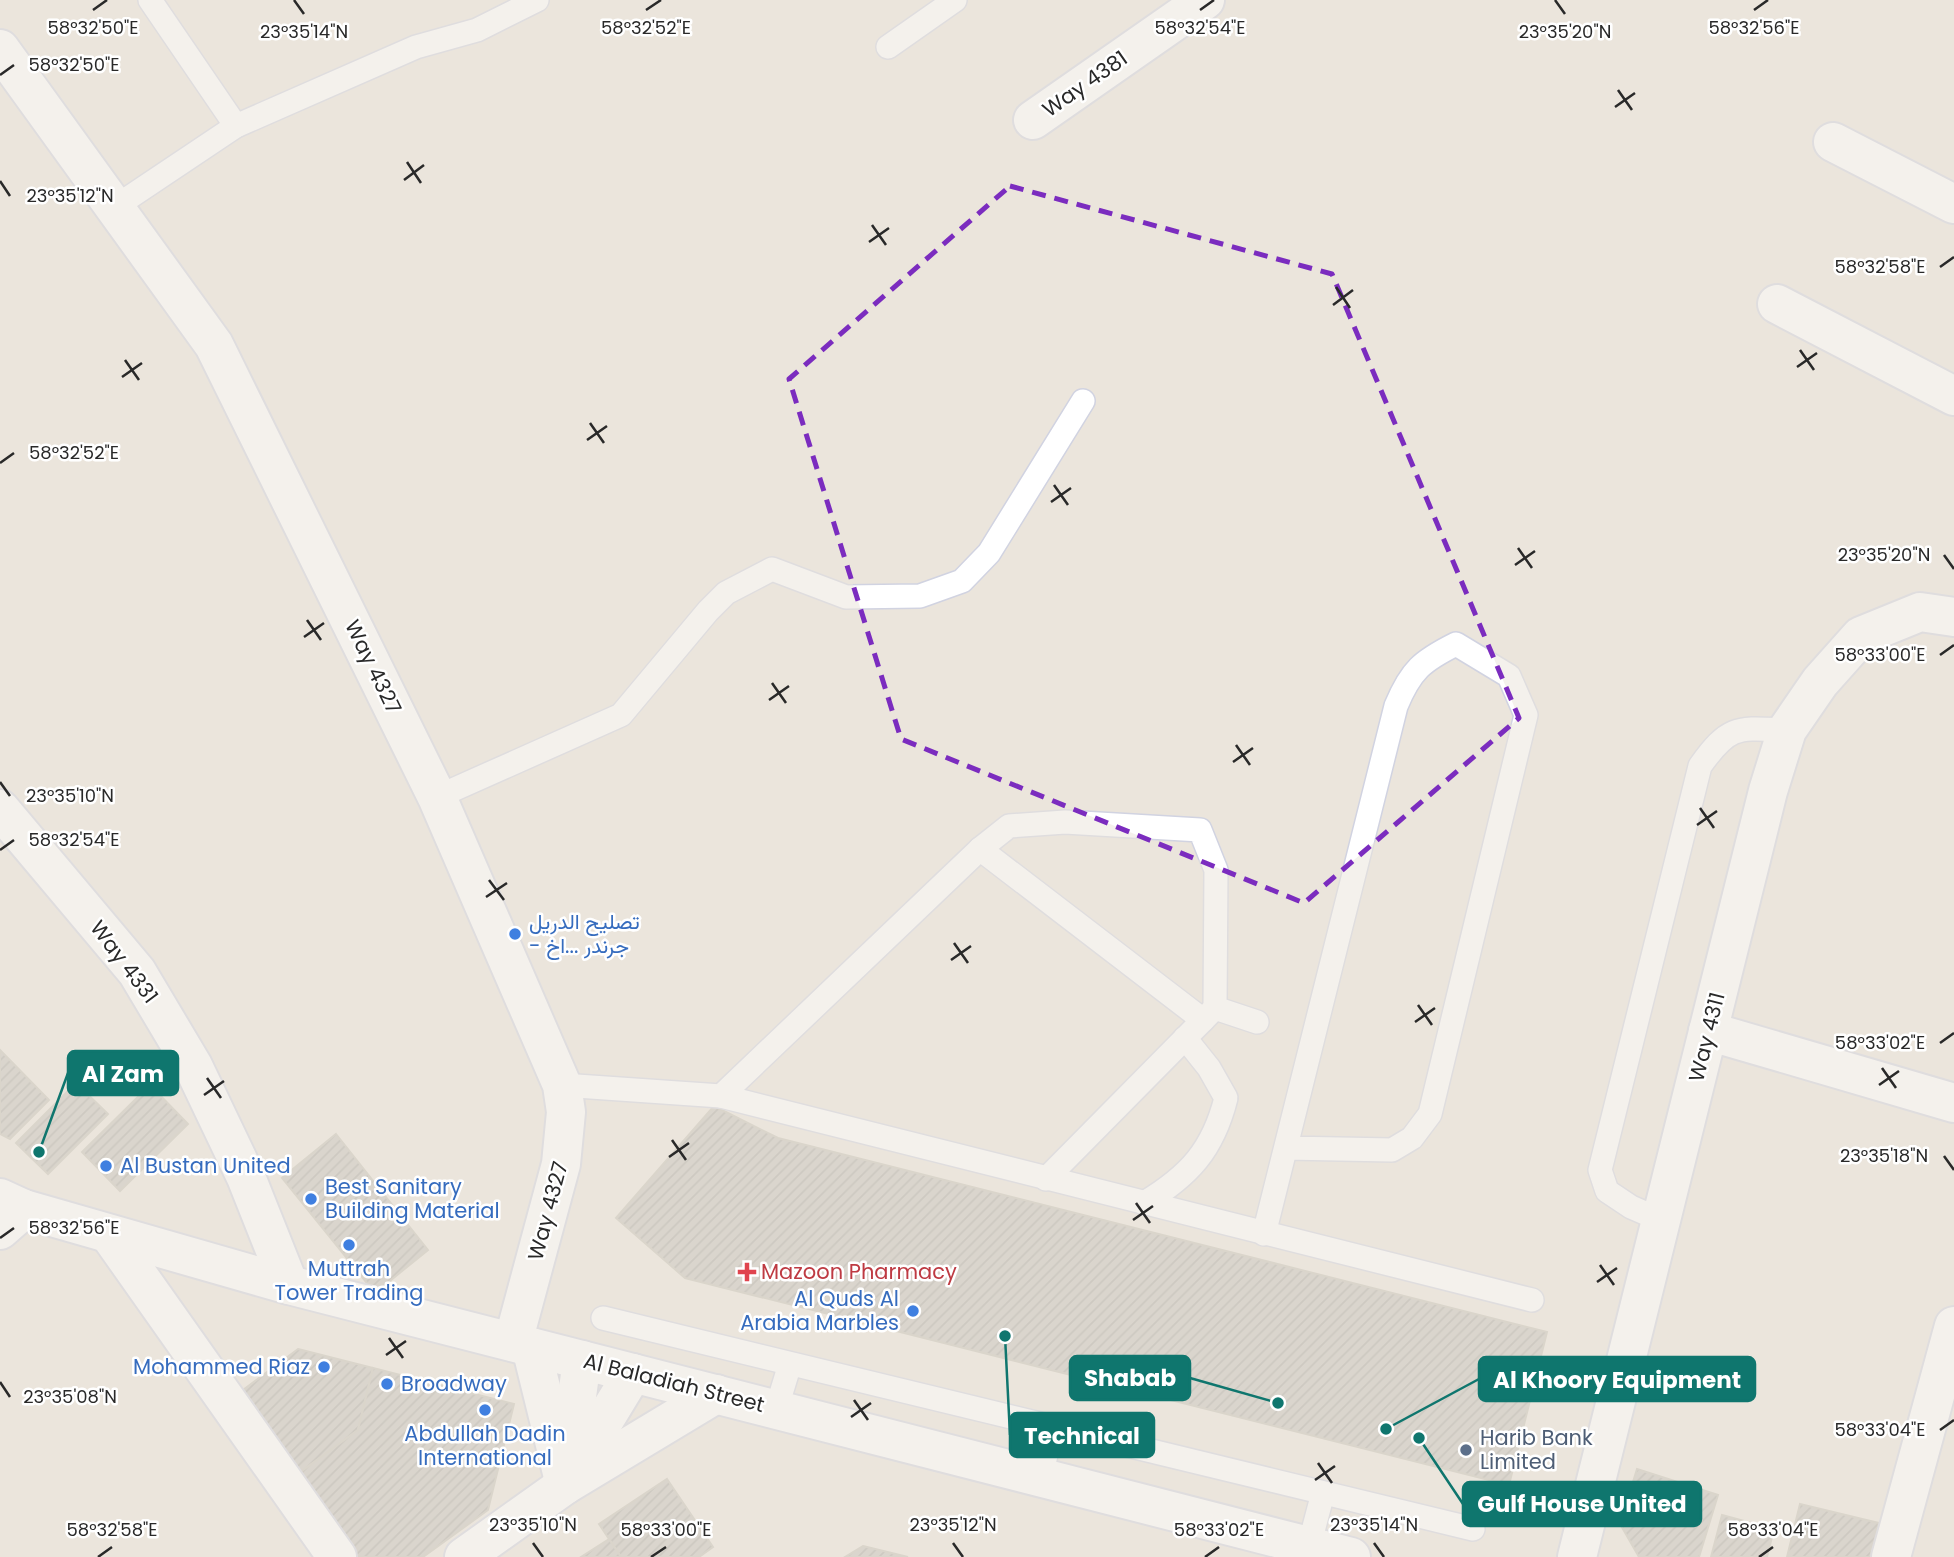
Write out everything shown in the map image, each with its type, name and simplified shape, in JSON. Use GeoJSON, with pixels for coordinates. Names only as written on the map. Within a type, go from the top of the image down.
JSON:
{"type":"FeatureCollection","features":[{"type":"Feature","properties":{"kind":"street","name":"Way 4381"},"geometry":{"type":"LineString","coordinates":[[1033,120],[1205,0]]}},
{"type":"Feature","properties":{"kind":"street","name":"Way 4327"},"geometry":{"type":"LineString","coordinates":[[0,49],[214,345],[437,797],[562,1085],[566,1138],[522,1345]]}},
{"type":"Feature","properties":{"kind":"street"},"geometry":{"type":"LineString","coordinates":[[1833,142],[1954,204]]}},
{"type":"Feature","properties":{"kind":"street"},"geometry":{"type":"LineString","coordinates":[[1777,304],[1954,396]]}},
{"type":"Feature","properties":{"kind":"street","name":"Way 4311"},"geometry":{"type":"LineString","coordinates":[[1577,1557],[1768,791],[1787,730],[1820,682],[1861,636],[1920,611],[1954,617]]}},
{"type":"Feature","properties":{"kind":"street","name":"Way 4331"},"geometry":{"type":"LineString","coordinates":[[0,809],[137,972],[199,1079],[246,1177],[289,1285]]}},
{"type":"Feature","properties":{"kind":"street"},"geometry":{"type":"LineString","coordinates":[[1708,1031],[1954,1103]]}},
{"type":"Feature","properties":{"kind":"street","name":"Al Baladiah Street"},"geometry":{"type":"LineString","coordinates":[[8,1212],[109,1234],[289,1285],[1351,1557]]}},
{"type":"Feature","properties":{"kind":"street"},"geometry":{"type":"LineString","coordinates":[[109,1234],[337,1557]]}},
{"type":"Feature","properties":{"kind":"street"},"geometry":{"type":"LineString","coordinates":[[1891,1557],[1954,1326]]}},
{"type":"Feature","properties":{"kind":"street"},"geometry":{"type":"LineString","coordinates":[[522,1345],[565,1485]]}},
{"type":"Feature","properties":{"kind":"street"},"geometry":{"type":"LineString","coordinates":[[565,1485],[582,1360]]}},
{"type":"Feature","properties":{"kind":"street"},"geometry":{"type":"LineString","coordinates":[[565,1485],[633,1373]]}},
{"type":"Feature","properties":{"kind":"street"},"geometry":{"type":"LineString","coordinates":[[464,1557],[565,1485],[716,1394]]}},
{"type":"Feature","properties":{"kind":"lane"},"geometry":{"type":"LineString","coordinates":[[150,0],[236,126]]}},
{"type":"Feature","properties":{"kind":"lane"},"geometry":{"type":"LineString","coordinates":[[115,207],[236,126],[416,47],[477,30],[537,0]]}},
{"type":"Feature","properties":{"kind":"lane"},"geometry":{"type":"LineString","coordinates":[[888,47],[955,0]]}},
{"type":"Feature","properties":{"kind":"lane"},"geometry":{"type":"LineString","coordinates":[[437,797],[621,715],[726,593],[772,569],[846,597],[920,596],[962,581],[989,553],[1083,401]]}},
{"type":"Feature","properties":{"kind":"lane"},"geometry":{"type":"LineString","coordinates":[[1264,1234],[1396,706],[1407,680],[1426,659],[1456,644],[1508,676],[1527,715],[1430,1114],[1412,1138],[1392,1150],[1286,1148]]}},
{"type":"Feature","properties":{"kind":"lane"},"geometry":{"type":"LineString","coordinates":[[1661,1220],[1631,1207],[1607,1191],[1600,1170],[1700,766],[1718,740],[1742,728],[1787,730]]}},
{"type":"Feature","properties":{"kind":"lane"},"geometry":{"type":"LineString","coordinates":[[721,1096],[980,849],[1009,827],[1065,822],[1200,831],[1216,870],[1209,1014],[1046,1179]]}},
{"type":"Feature","properties":{"kind":"lane"},"geometry":{"type":"LineString","coordinates":[[980,849],[1209,1014],[1257,1022]]}},
{"type":"Feature","properties":{"kind":"lane"},"geometry":{"type":"LineString","coordinates":[[1144,1203],[1191,1170],[1218,1128],[1226,1098],[1209,1068],[1185,1038]]}},
{"type":"Feature","properties":{"kind":"lane"},"geometry":{"type":"LineString","coordinates":[[562,1085],[721,1096],[1532,1300]]}},
{"type":"Feature","properties":{"kind":"lane"},"geometry":{"type":"LineString","coordinates":[[603,1318],[1473,1529]]}},
{"type":"Feature","properties":{"kind":"lane"},"geometry":{"type":"LineString","coordinates":[[776,1410],[790,1364]]}},
{"type":"Feature","properties":{"kind":"lane"},"geometry":{"type":"LineString","coordinates":[[1041,1477],[1052,1428]]}},
{"type":"Feature","properties":{"kind":"lane"},"geometry":{"type":"LineString","coordinates":[[1309,1546],[1323,1493]]}},
{"type":"Feature","properties":{"kind":"highlighted area"},"geometry":{"type":"Polygon","coordinates":[[[1010,186],[1332,274],[1519,718],[1304,903],[901,739],[789,379],[1010,186]]]}},
{"type":"Feature","properties":{"kind":"building"},"geometry":{"type":"Polygon","coordinates":[[[0,1050],[49,1100],[10,1139],[0,1134],[0,1050]]]}},
{"type":"Feature","properties":{"kind":"building"},"geometry":{"type":"Polygon","coordinates":[[[76,1083],[108,1114],[48,1174],[16,1143],[76,1083]]]}},
{"type":"Feature","properties":{"kind":"building"},"geometry":{"type":"Polygon","coordinates":[[[150,1085],[188,1124],[120,1191],[82,1152],[150,1085]]]}},
{"type":"Feature","properties":{"kind":"building"},"geometry":{"type":"Polygon","coordinates":[[[714,1106],[778,1138],[1547,1332],[1509,1485],[685,1278],[616,1218],[714,1106]]]}},
{"type":"Feature","properties":{"kind":"building"},"geometry":{"type":"Polygon","coordinates":[[[336,1134],[428,1250],[375,1293],[282,1178],[336,1134]]]}},
{"type":"Feature","properties":{"kind":"building"},"geometry":{"type":"Polygon","coordinates":[[[298,1349],[373,1368],[358,1430],[291,1479],[231,1399],[298,1349]]]}},
{"type":"Feature","properties":{"kind":"building"},"geometry":{"type":"Polygon","coordinates":[[[373,1368],[514,1404],[488,1510],[423,1557],[348,1557],[291,1479],[358,1430],[373,1368]]]}},
{"type":"Feature","properties":{"kind":"building"},"geometry":{"type":"Polygon","coordinates":[[[1637,1469],[1718,1495],[1699,1557],[1639,1557],[1620,1524],[1637,1469]]]}},
{"type":"Feature","properties":{"kind":"building"},"geometry":{"type":"Polygon","coordinates":[[[667,1479],[713,1547],[699,1557],[621,1557],[599,1524],[667,1479]]]}},
{"type":"Feature","properties":{"kind":"building"},"geometry":{"type":"Polygon","coordinates":[[[1800,1504],[1879,1523],[1870,1557],[1787,1557],[1800,1504]]]}},
{"type":"Feature","properties":{"kind":"building"},"geometry":{"type":"Polygon","coordinates":[[[1722,1515],[1774,1529],[1767,1557],[1711,1557],[1722,1515]]]}},
{"type":"Feature","properties":{"kind":"building"},"geometry":{"type":"Polygon","coordinates":[[[609,1539],[621,1557],[581,1557],[609,1539]]]}},
{"type":"Feature","properties":{"kind":"building"},"geometry":{"type":"Polygon","coordinates":[[[863,1546],[908,1557],[845,1557],[863,1546]]]}},
{"type":"Feature","properties":{"kind":"place","name":"تصليح الدريل - جرندر ...اخ"},"geometry":{"type":"Point","coordinates":[515,934]}},
{"type":"Feature","properties":{"kind":"place","name":"Al Zam"},"geometry":{"type":"Point","coordinates":[39,1152]}},
{"type":"Feature","properties":{"kind":"place","name":"Al Bustan United"},"geometry":{"type":"Point","coordinates":[106,1166]}},
{"type":"Feature","properties":{"kind":"place","name":"Best Sanitary Building Material"},"geometry":{"type":"Point","coordinates":[311,1199]}},
{"type":"Feature","properties":{"kind":"place","name":"Muttrah Tower Trading"},"geometry":{"type":"Point","coordinates":[349,1245]}},
{"type":"Feature","properties":{"kind":"place","name":"Mazoon Pharmacy"},"geometry":{"type":"Point","coordinates":[747,1272]}},
{"type":"Feature","properties":{"kind":"place","name":"Al Quds Al Arabia Marbles"},"geometry":{"type":"Point","coordinates":[913,1311]}},
{"type":"Feature","properties":{"kind":"place","name":"Technical"},"geometry":{"type":"Point","coordinates":[1005,1336]}},
{"type":"Feature","properties":{"kind":"place","name":"Mohammed Riaz"},"geometry":{"type":"Point","coordinates":[324,1367]}},
{"type":"Feature","properties":{"kind":"place","name":"Broadway"},"geometry":{"type":"Point","coordinates":[387,1384]}},
{"type":"Feature","properties":{"kind":"place","name":"Shabab"},"geometry":{"type":"Point","coordinates":[1278,1403]}},
{"type":"Feature","properties":{"kind":"place","name":"Abdullah Dadin International"},"geometry":{"type":"Point","coordinates":[485,1410]}},
{"type":"Feature","properties":{"kind":"place","name":"Al Khoory Equipment"},"geometry":{"type":"Point","coordinates":[1386,1429]}},
{"type":"Feature","properties":{"kind":"place","name":"Gulf House United"},"geometry":{"type":"Point","coordinates":[1419,1438]}},
{"type":"Feature","properties":{"kind":"place","name":"Harib Bank Limited"},"geometry":{"type":"Point","coordinates":[1466,1450]}}]}
